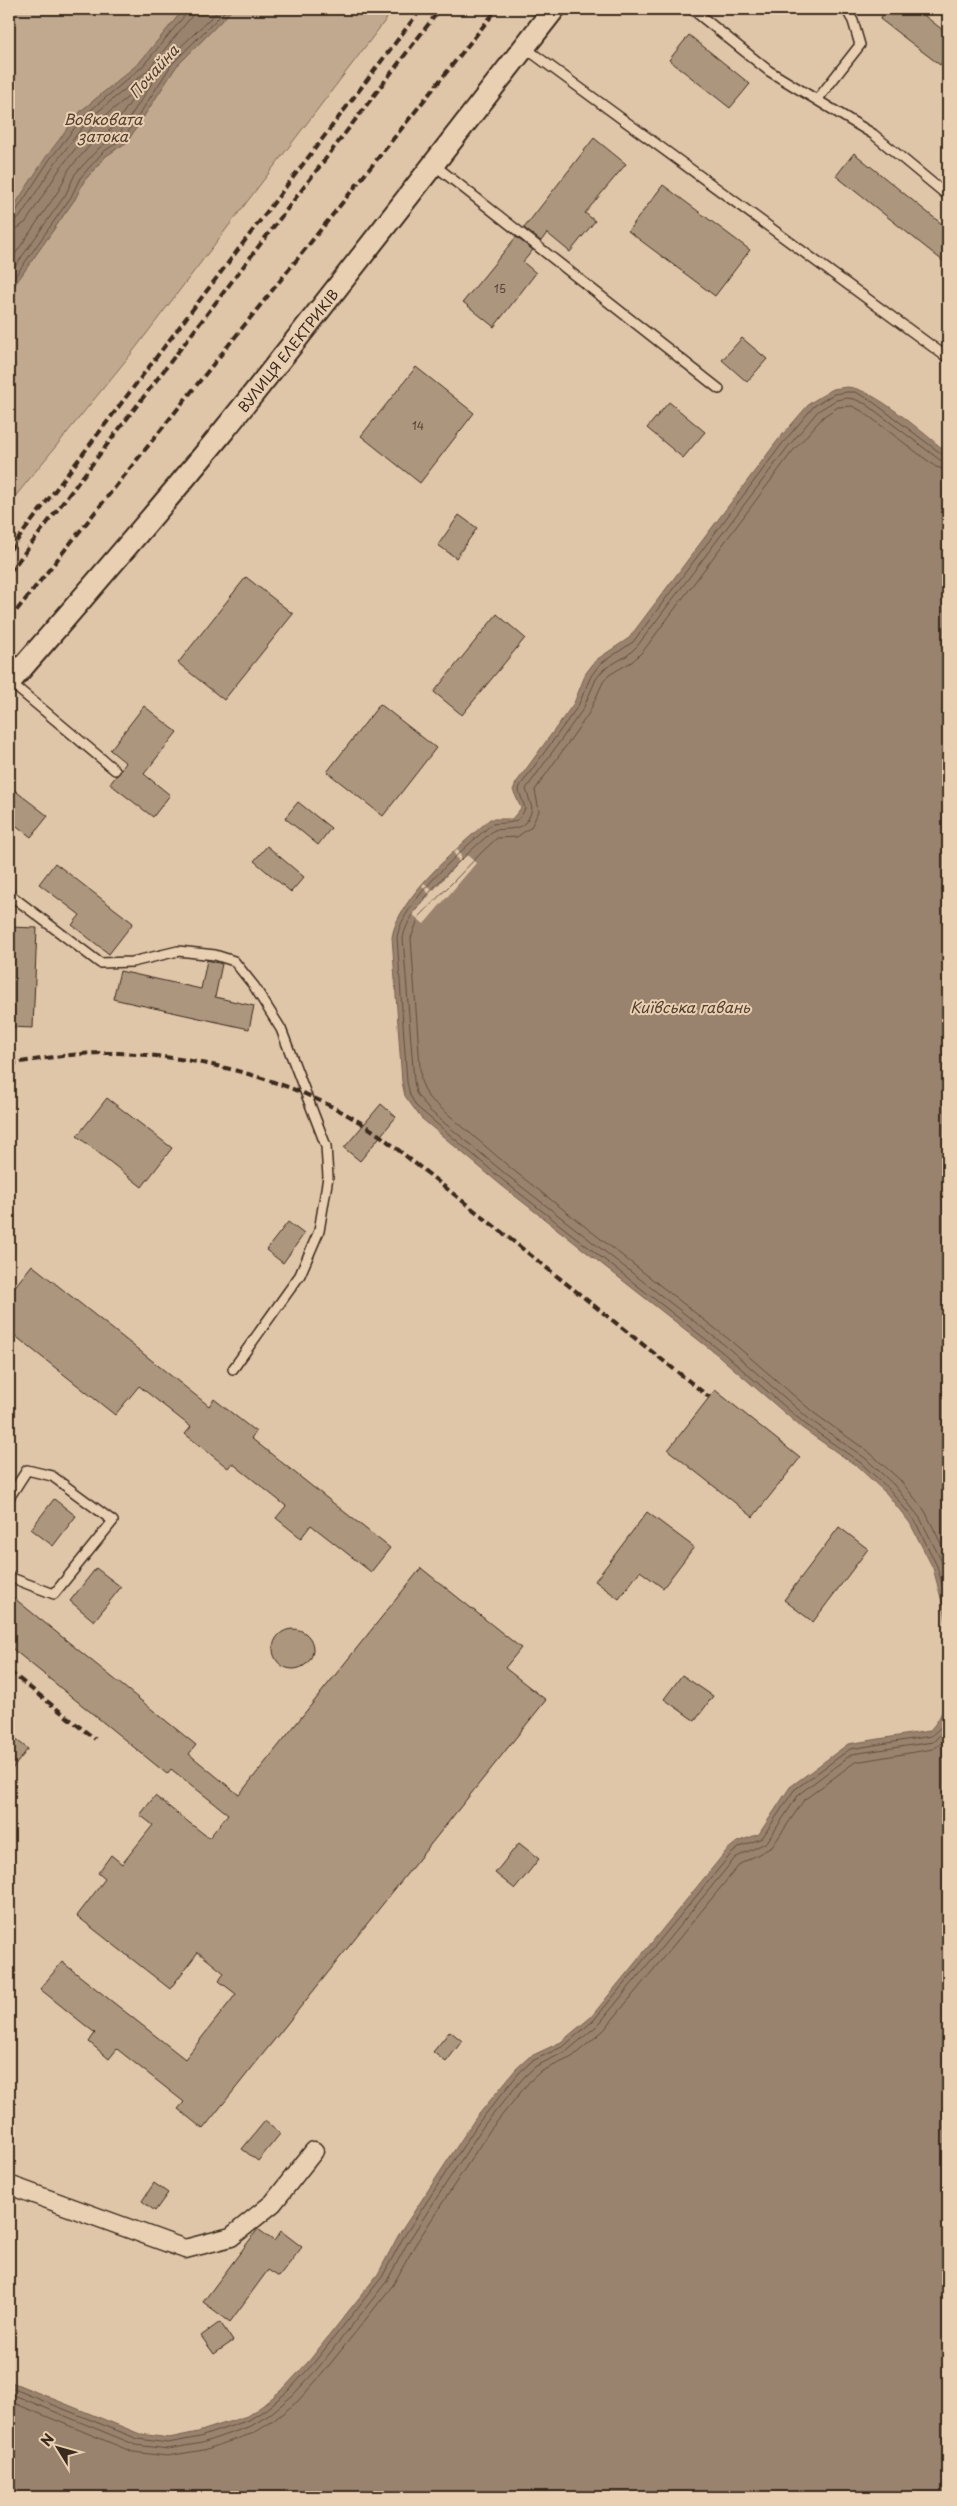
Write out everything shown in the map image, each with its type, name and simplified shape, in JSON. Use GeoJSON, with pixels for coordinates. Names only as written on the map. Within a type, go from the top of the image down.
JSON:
{"type":"FeatureCollection","features":[{"type":"Feature","properties":{"kind":"street","name":"ВУЛИЦЯ ЕЛЕКТРИКІВ"},"geometry":{"type":"LineString","coordinates":[[9,683],[220,434],[554,9]]}},
{"type":"Feature","properties":{"kind":"street"},"geometry":{"type":"LineString","coordinates":[[9,2185],[185,2249],[231,2237],[272,2203],[314,2152]]}},
{"type":"Feature","properties":{"kind":"lane"},"geometry":{"type":"LineString","coordinates":[[692,9],[769,71],[873,134],[948,196]]}},
{"type":"Feature","properties":{"kind":"lane"},"geometry":{"type":"LineString","coordinates":[[817,100],[860,45],[854,21],[846,9]]}},
{"type":"Feature","properties":{"kind":"lane"},"geometry":{"type":"LineString","coordinates":[[524,47],[948,358]]}},
{"type":"Feature","properties":{"kind":"lane"},"geometry":{"type":"LineString","coordinates":[[433,164],[719,389]]}},
{"type":"Feature","properties":{"kind":"lane"},"geometry":{"type":"LineString","coordinates":[[9,683],[115,770]]}},
{"type":"Feature","properties":{"kind":"lane"},"geometry":{"type":"LineString","coordinates":[[9,894],[100,963],[132,962],[178,951],[215,955],[234,962],[254,986],[281,1029],[326,1146],[328,1177],[319,1231],[300,1275],[233,1369]]}},
{"type":"Feature","properties":{"kind":"lane"},"geometry":{"type":"LineString","coordinates":[[9,1498],[27,1470],[52,1476],[113,1521],[54,1594],[9,1577]]}},
{"type":"Feature","properties":{"kind":"shaded area"},"geometry":{"type":"Polygon","coordinates":[[[9,9],[184,9],[139,63],[81,111],[9,214],[9,9]]]}},
{"type":"Feature","properties":{"kind":"shaded area"},"geometry":{"type":"Polygon","coordinates":[[[233,9],[394,9],[131,354],[9,504],[9,293],[75,199],[84,181],[106,156],[127,142],[176,67],[233,9]]]}},
{"type":"Feature","properties":{"kind":"water","name":"Вовковата затока"},"geometry":{"type":"Polygon","coordinates":[[[184,9],[233,9],[176,67],[127,142],[106,156],[84,181],[75,199],[9,293],[9,214],[46,157],[81,111],[139,63],[184,9]]]}},
{"type":"Feature","properties":{"kind":"water","name":"Київська гавань"},"geometry":{"type":"Polygon","coordinates":[[[847,387],[858,389],[885,404],[948,453],[948,1640],[945,1613],[933,1568],[910,1523],[887,1494],[858,1467],[802,1428],[719,1356],[501,1185],[421,1118],[405,1096],[402,1082],[392,937],[397,921],[406,905],[432,873],[490,819],[512,819],[521,808],[513,790],[516,783],[574,703],[586,673],[596,660],[629,638],[778,440],[810,403],[833,389],[847,387]]]}},
{"type":"Feature","properties":{"kind":"water"},"geometry":{"type":"Polygon","coordinates":[[[948,1676],[948,2497],[9,2497],[9,2381],[140,2434],[169,2438],[198,2432],[247,2416],[285,2387],[309,2361],[378,2274],[398,2236],[475,2119],[516,2069],[529,2057],[561,2042],[591,2017],[727,1850],[737,1842],[759,1834],[790,1787],[848,1744],[929,1731],[936,1723],[945,1704],[948,1676]]]}},
{"type":"Feature","properties":{"kind":"pier"},"geometry":{"type":"Polygon","coordinates":[[[458,849],[462,860],[467,855],[476,863],[424,924],[412,914],[430,895],[422,886],[424,883],[433,891],[459,862],[454,853],[458,849]]]}},
{"type":"Feature","properties":{"kind":"building"},"geometry":{"type":"Polygon","coordinates":[[[887,9],[916,9],[948,34],[948,54],[940,65],[880,19],[887,9]]]}},
{"type":"Feature","properties":{"kind":"building"},"geometry":{"type":"Polygon","coordinates":[[[689,35],[750,84],[730,108],[669,60],[689,35]]]}},
{"type":"Feature","properties":{"kind":"building"},"geometry":{"type":"Polygon","coordinates":[[[594,138],[626,164],[585,213],[595,221],[570,252],[547,233],[541,241],[524,228],[594,138]]]}},
{"type":"Feature","properties":{"kind":"building"},"geometry":{"type":"Polygon","coordinates":[[[854,153],[948,229],[948,265],[836,176],[854,153]]]}},
{"type":"Feature","properties":{"kind":"building"},"geometry":{"type":"Polygon","coordinates":[[[663,185],[750,250],[715,296],[628,231],[663,185]]]}},
{"type":"Feature","properties":{"kind":"building"},"geometry":{"type":"Polygon","coordinates":[[[516,237],[533,250],[523,262],[536,273],[494,327],[463,302],[516,237]]]}},
{"type":"Feature","properties":{"kind":"building"},"geometry":{"type":"Polygon","coordinates":[[[742,338],[767,359],[747,382],[722,360],[742,338]]]}},
{"type":"Feature","properties":{"kind":"building"},"geometry":{"type":"Polygon","coordinates":[[[416,367],[474,413],[420,483],[361,436],[416,367]]]}},
{"type":"Feature","properties":{"kind":"building"},"geometry":{"type":"Polygon","coordinates":[[[669,402],[705,432],[683,458],[647,428],[669,402]]]}},
{"type":"Feature","properties":{"kind":"building"},"geometry":{"type":"Polygon","coordinates":[[[459,515],[477,528],[456,558],[438,545],[459,515]]]}},
{"type":"Feature","properties":{"kind":"building"},"geometry":{"type":"Polygon","coordinates":[[[246,577],[293,614],[224,700],[178,663],[246,577]]]}},
{"type":"Feature","properties":{"kind":"building"},"geometry":{"type":"Polygon","coordinates":[[[497,614],[525,638],[462,715],[434,692],[497,614]]]}},
{"type":"Feature","properties":{"kind":"building"},"geometry":{"type":"Polygon","coordinates":[[[380,704],[436,748],[383,816],[327,772],[380,704]]]}},
{"type":"Feature","properties":{"kind":"building"},"geometry":{"type":"Polygon","coordinates":[[[144,706],[177,732],[144,774],[170,795],[153,817],[110,784],[126,763],[110,750],[144,706]]]}},
{"type":"Feature","properties":{"kind":"building"},"geometry":{"type":"Polygon","coordinates":[[[9,786],[48,816],[31,837],[9,820],[9,786]]]}},
{"type":"Feature","properties":{"kind":"building"},"geometry":{"type":"Polygon","coordinates":[[[298,802],[331,828],[318,845],[285,818],[298,802]]]}},
{"type":"Feature","properties":{"kind":"building"},"geometry":{"type":"Polygon","coordinates":[[[267,846],[304,877],[291,892],[254,861],[267,846]]]}},
{"type":"Feature","properties":{"kind":"building"},"geometry":{"type":"Polygon","coordinates":[[[55,863],[133,923],[109,954],[72,925],[80,915],[39,884],[55,863]]]}},
{"type":"Feature","properties":{"kind":"building"},"geometry":{"type":"Polygon","coordinates":[[[9,927],[37,928],[33,1028],[9,1027],[9,927]]]}},
{"type":"Feature","properties":{"kind":"building"},"geometry":{"type":"Polygon","coordinates":[[[207,960],[222,964],[215,997],[254,1006],[249,1029],[113,999],[120,971],[201,989],[207,960]]]}},
{"type":"Feature","properties":{"kind":"building"},"geometry":{"type":"Polygon","coordinates":[[[107,1098],[172,1148],[142,1187],[77,1136],[107,1098]]]}},
{"type":"Feature","properties":{"kind":"building"},"geometry":{"type":"Polygon","coordinates":[[[381,1104],[396,1117],[360,1161],[344,1148],[381,1104]]]}},
{"type":"Feature","properties":{"kind":"building"},"geometry":{"type":"Polygon","coordinates":[[[288,1222],[304,1234],[283,1263],[266,1250],[288,1222]]]}},
{"type":"Feature","properties":{"kind":"building"},"geometry":{"type":"Polygon","coordinates":[[[32,1265],[209,1406],[214,1399],[256,1432],[251,1438],[390,1548],[371,1572],[311,1525],[301,1538],[276,1518],[286,1506],[232,1463],[228,1468],[185,1434],[191,1427],[139,1386],[115,1415],[9,1331],[9,1294],[32,1265]]]}},
{"type":"Feature","properties":{"kind":"building"},"geometry":{"type":"Polygon","coordinates":[[[715,1390],[800,1458],[753,1517],[668,1450],[715,1390]]]}},
{"type":"Feature","properties":{"kind":"building"},"geometry":{"type":"Polygon","coordinates":[[[54,1499],[76,1516],[53,1546],[31,1529],[54,1499]]]}},
{"type":"Feature","properties":{"kind":"building"},"geometry":{"type":"Polygon","coordinates":[[[647,1512],[694,1547],[663,1588],[640,1571],[619,1599],[595,1581],[647,1512]]]}},
{"type":"Feature","properties":{"kind":"building"},"geometry":{"type":"Polygon","coordinates":[[[839,1527],[868,1549],[813,1622],[784,1600],[839,1527]]]}},
{"type":"Feature","properties":{"kind":"building"},"geometry":{"type":"Polygon","coordinates":[[[96,1568],[121,1587],[94,1621],[70,1601],[96,1568]]]}},
{"type":"Feature","properties":{"kind":"building"},"geometry":{"type":"Polygon","coordinates":[[[421,1568],[521,1648],[505,1668],[546,1700],[203,2129],[178,2109],[184,2102],[117,2049],[109,2059],[89,2042],[95,2033],[40,1989],[62,1962],[185,2059],[236,1994],[219,1981],[224,1973],[198,1952],[170,1989],[77,1916],[105,1879],[98,1873],[111,1855],[122,1864],[153,1825],[140,1815],[155,1796],[209,1838],[228,1814],[171,1769],[167,1774],[9,1646],[9,1594],[196,1745],[189,1754],[239,1795],[421,1568]]]}},
{"type":"Feature","properties":{"kind":"building"},"geometry":{"type":"Polygon","coordinates":[[[297,1629],[304,1632],[310,1638],[313,1649],[312,1657],[304,1666],[297,1669],[289,1669],[282,1666],[274,1657],[273,1645],[276,1638],[285,1630],[297,1629]]]}},
{"type":"Feature","properties":{"kind":"building"},"geometry":{"type":"Polygon","coordinates":[[[682,1675],[713,1696],[695,1721],[664,1699],[682,1675]]]}},
{"type":"Feature","properties":{"kind":"building"},"geometry":{"type":"Polygon","coordinates":[[[9,1734],[28,1749],[9,1773],[9,1734]]]}},
{"type":"Feature","properties":{"kind":"building"},"geometry":{"type":"Polygon","coordinates":[[[519,1843],[539,1859],[515,1889],[495,1873],[519,1843]]]}},
{"type":"Feature","properties":{"kind":"building"},"geometry":{"type":"Polygon","coordinates":[[[450,2031],[462,2041],[446,2062],[433,2052],[450,2031]]]}},
{"type":"Feature","properties":{"kind":"building"},"geometry":{"type":"Polygon","coordinates":[[[265,2121],[280,2134],[258,2161],[242,2149],[265,2121]]]}},
{"type":"Feature","properties":{"kind":"building"},"geometry":{"type":"Polygon","coordinates":[[[154,2183],[168,2193],[155,2211],[142,2201],[154,2183]]]}},
{"type":"Feature","properties":{"kind":"building"},"geometry":{"type":"Polygon","coordinates":[[[258,2229],[274,2241],[281,2231],[302,2247],[279,2277],[268,2270],[230,2322],[203,2302],[258,2229]]]}},
{"type":"Feature","properties":{"kind":"building"},"geometry":{"type":"Polygon","coordinates":[[[220,2322],[233,2341],[214,2354],[201,2336],[220,2322]]]}},
{"type":"Feature","properties":{"kind":"railway"},"geometry":{"type":"LineString","coordinates":[[9,551],[421,9]]}},
{"type":"Feature","properties":{"kind":"railway"},"geometry":{"type":"LineString","coordinates":[[9,573],[440,9]]}},
{"type":"Feature","properties":{"kind":"railway"},"geometry":{"type":"LineString","coordinates":[[9,620],[497,9]]}},
{"type":"Feature","properties":{"kind":"railway"},"geometry":{"type":"LineString","coordinates":[[9,1064],[90,1053],[118,1053],[187,1060],[256,1076],[322,1102],[353,1118],[382,1137],[709,1397]]}},
{"type":"Feature","properties":{"kind":"railway"},"geometry":{"type":"LineString","coordinates":[[9,1671],[95,1739]]}},
{"type":"Feature","properties":{"kind":"water label","name":"Почайна"},"geometry":{"type":"Point","coordinates":[153,71]}}]}
